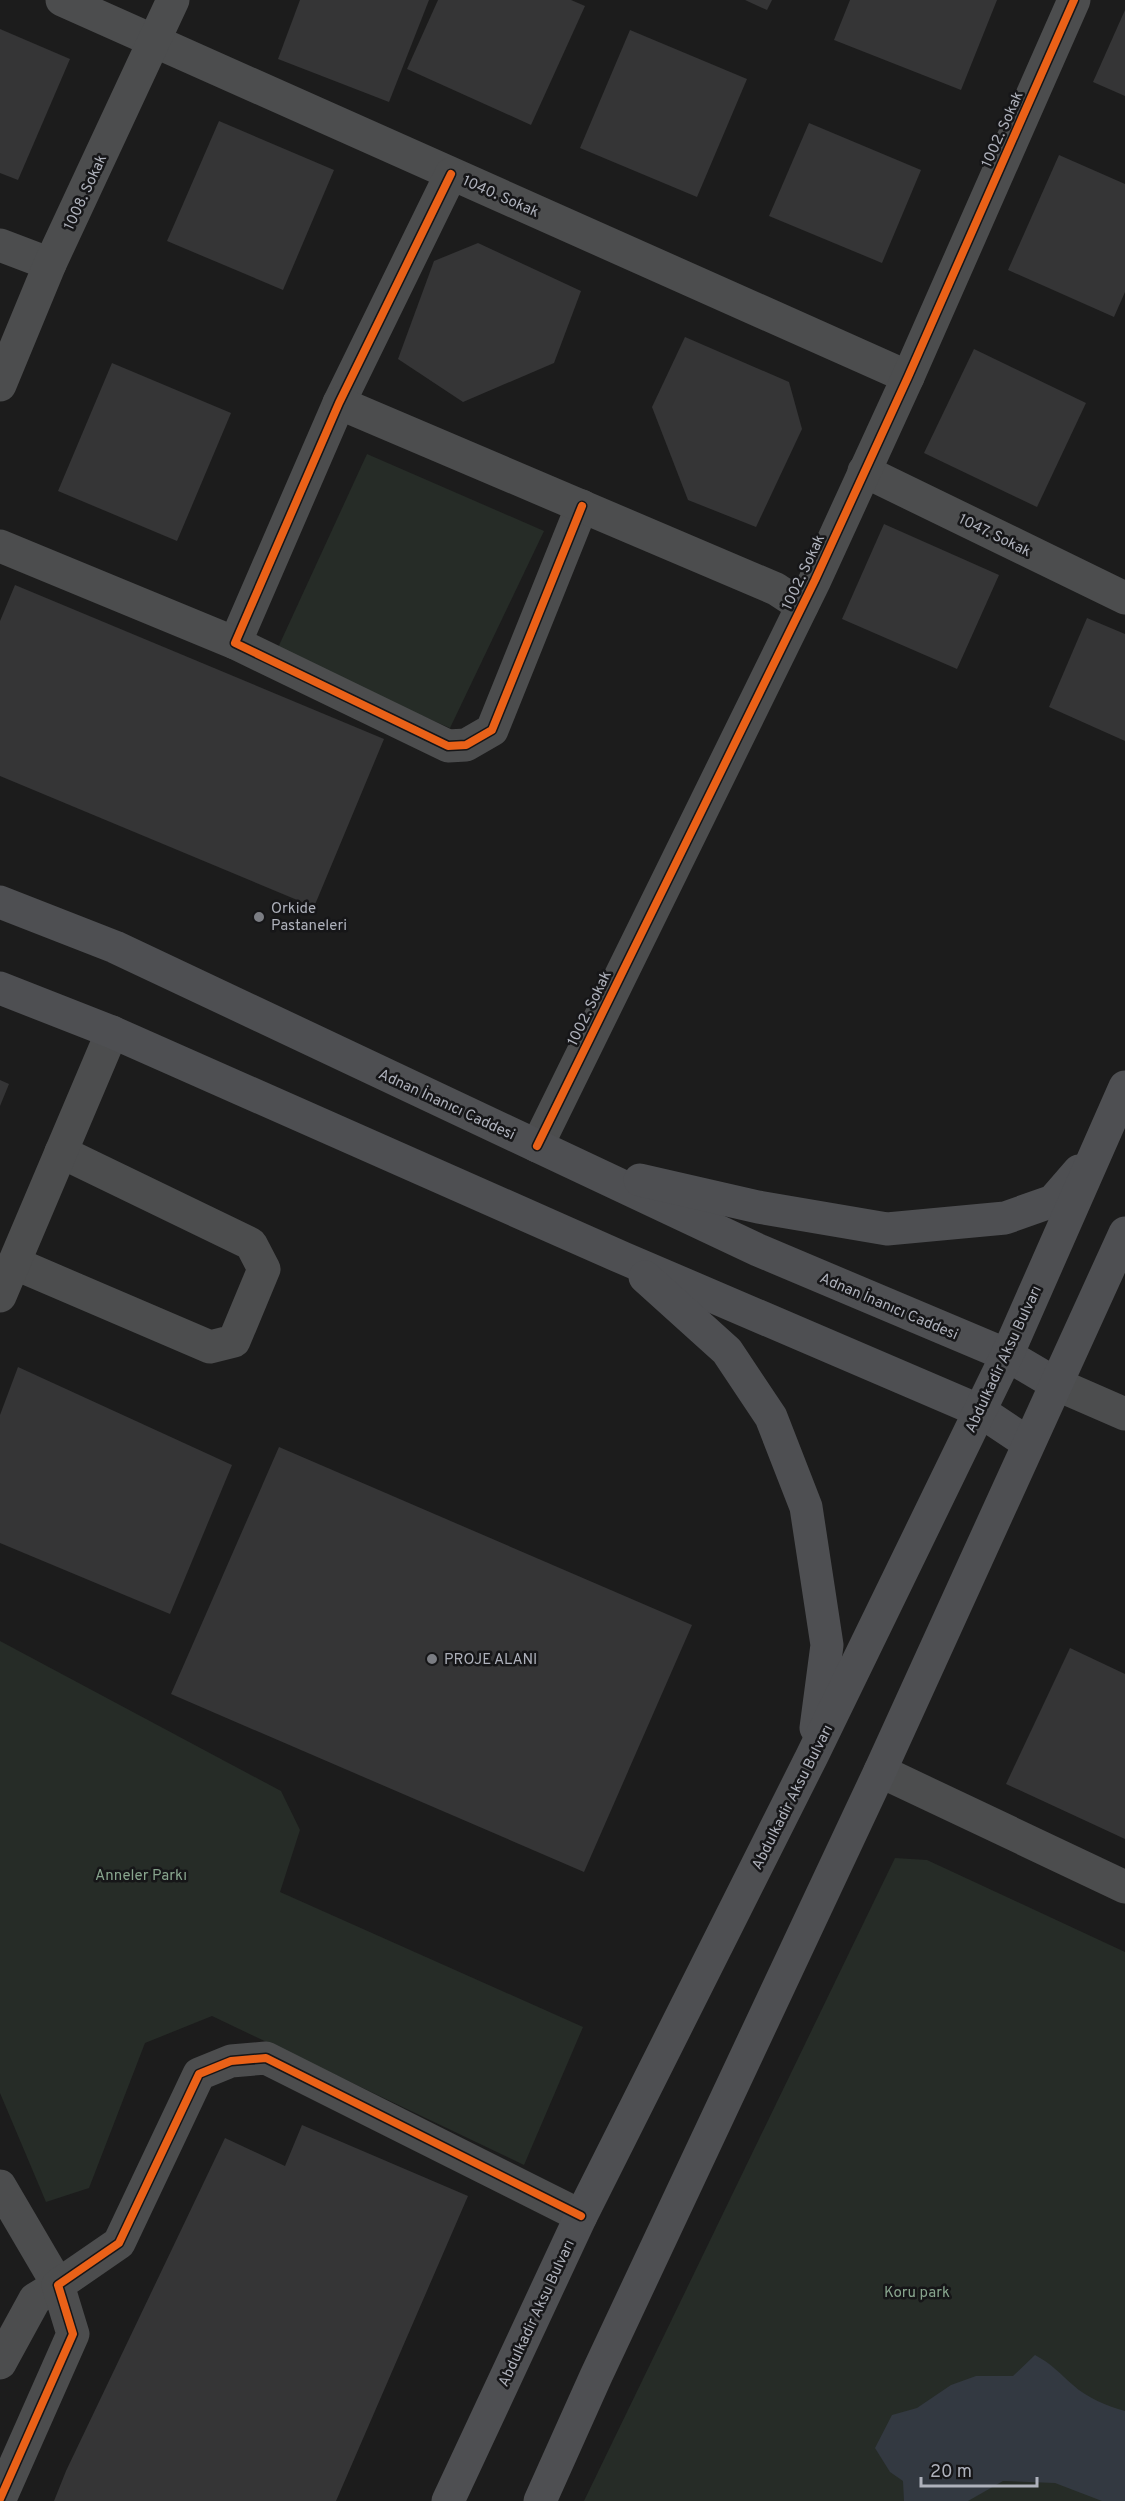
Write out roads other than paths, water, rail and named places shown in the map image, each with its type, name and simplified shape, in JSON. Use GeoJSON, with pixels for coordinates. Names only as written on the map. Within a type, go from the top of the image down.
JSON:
{"type":"FeatureCollection","features":[{"type":"Feature","properties":{"kind":"main road","name":"Adnan İnanıcı Caddesi"},"geometry":{"type":"LineString","coordinates":[[0,902],[115,947],[758,1250],[1007,1355],[1056,1384]]}},
{"type":"Feature","properties":{"kind":"main road"},"geometry":{"type":"LineString","coordinates":[[0,988],[112,1032],[623,1258],[980,1411],[1028,1443]]}},
{"type":"Feature","properties":{"kind":"main road","name":"Abdulkadir Aksu Bulvarı"},"geometry":{"type":"LineString","coordinates":[[448,2501],[581,2216],[812,1756],[1007,1355],[1125,1087]]}},
{"type":"Feature","properties":{"kind":"main road"},"geometry":{"type":"LineString","coordinates":[[578,1165],[758,1207],[887,1229],[1005,1218],[1053,1201],[1097,1152]]}},
{"type":"Feature","properties":{"kind":"main road"},"geometry":{"type":"LineString","coordinates":[[540,2501],[596,2376],[880,1771],[1125,1233]]}},
{"type":"Feature","properties":{"kind":"main road"},"geometry":{"type":"LineString","coordinates":[[623,1258],[727,1351],[771,1416],[806,1507],[827,1645],[812,1756]]}},
{"type":"Feature","properties":{"kind":"street","name":"1040. Sokak"},"geometry":{"type":"LineString","coordinates":[[62,0],[908,377]]}},
{"type":"Feature","properties":{"kind":"street","name":"1008. Sokak"},"geometry":{"type":"LineString","coordinates":[[0,385],[50,264],[173,0]]}},
{"type":"Feature","properties":{"kind":"street","name":"1002. Sokak"},"geometry":{"type":"LineString","coordinates":[[537,1146],[802,606],[908,377],[1074,0]]}},
{"type":"Feature","properties":{"kind":"street"},"geometry":{"type":"LineString","coordinates":[[235,643],[339,403],[451,174]]}},
{"type":"Feature","properties":{"kind":"street"},"geometry":{"type":"LineString","coordinates":[[0,245],[50,264]]}},
{"type":"Feature","properties":{"kind":"street"},"geometry":{"type":"LineString","coordinates":[[339,403],[777,589],[802,606]]}},
{"type":"Feature","properties":{"kind":"street","name":"1047. Sokak"},"geometry":{"type":"LineString","coordinates":[[864,471],[1125,598]]}},
{"type":"Feature","properties":{"kind":"street"},"geometry":{"type":"LineString","coordinates":[[0,546],[235,643],[448,746],[466,745],[492,730],[582,506]]}},
{"type":"Feature","properties":{"kind":"street"},"geometry":{"type":"LineString","coordinates":[[0,1296],[112,1032]]}},
{"type":"Feature","properties":{"kind":"street"},"geometry":{"type":"LineString","coordinates":[[14,1263],[210,1347],[234,1341],[264,1269],[251,1244],[61,1152]]}},
{"type":"Feature","properties":{"kind":"street"},"geometry":{"type":"LineString","coordinates":[[1056,1384],[1125,1414]]}},
{"type":"Feature","properties":{"kind":"street"},"geometry":{"type":"LineString","coordinates":[[880,1771],[1125,1887]]}},
{"type":"Feature","properties":{"kind":"street"},"geometry":{"type":"LineString","coordinates":[[0,2363],[35,2299],[119,2243],[199,2074],[231,2061],[266,2058],[581,2216]]}},
{"type":"Feature","properties":{"kind":"street"},"geometry":{"type":"LineString","coordinates":[[0,2186],[58,2284],[73,2334],[0,2499]]}},
{"type":"Feature","properties":{"kind":"place","name":"Orkide Pastaneleri"},"geometry":{"type":"Point","coordinates":[259,917]}},
{"type":"Feature","properties":{"kind":"place","name":"PROJE ALANI"},"geometry":{"type":"Point","coordinates":[432,1659]}},
{"type":"Feature","properties":{"kind":"park label","name":"Anneler Parkı"},"geometry":{"type":"Point","coordinates":[141,1875]}},
{"type":"Feature","properties":{"kind":"park label","name":"Koru park"},"geometry":{"type":"Point","coordinates":[917,2292]}}]}
